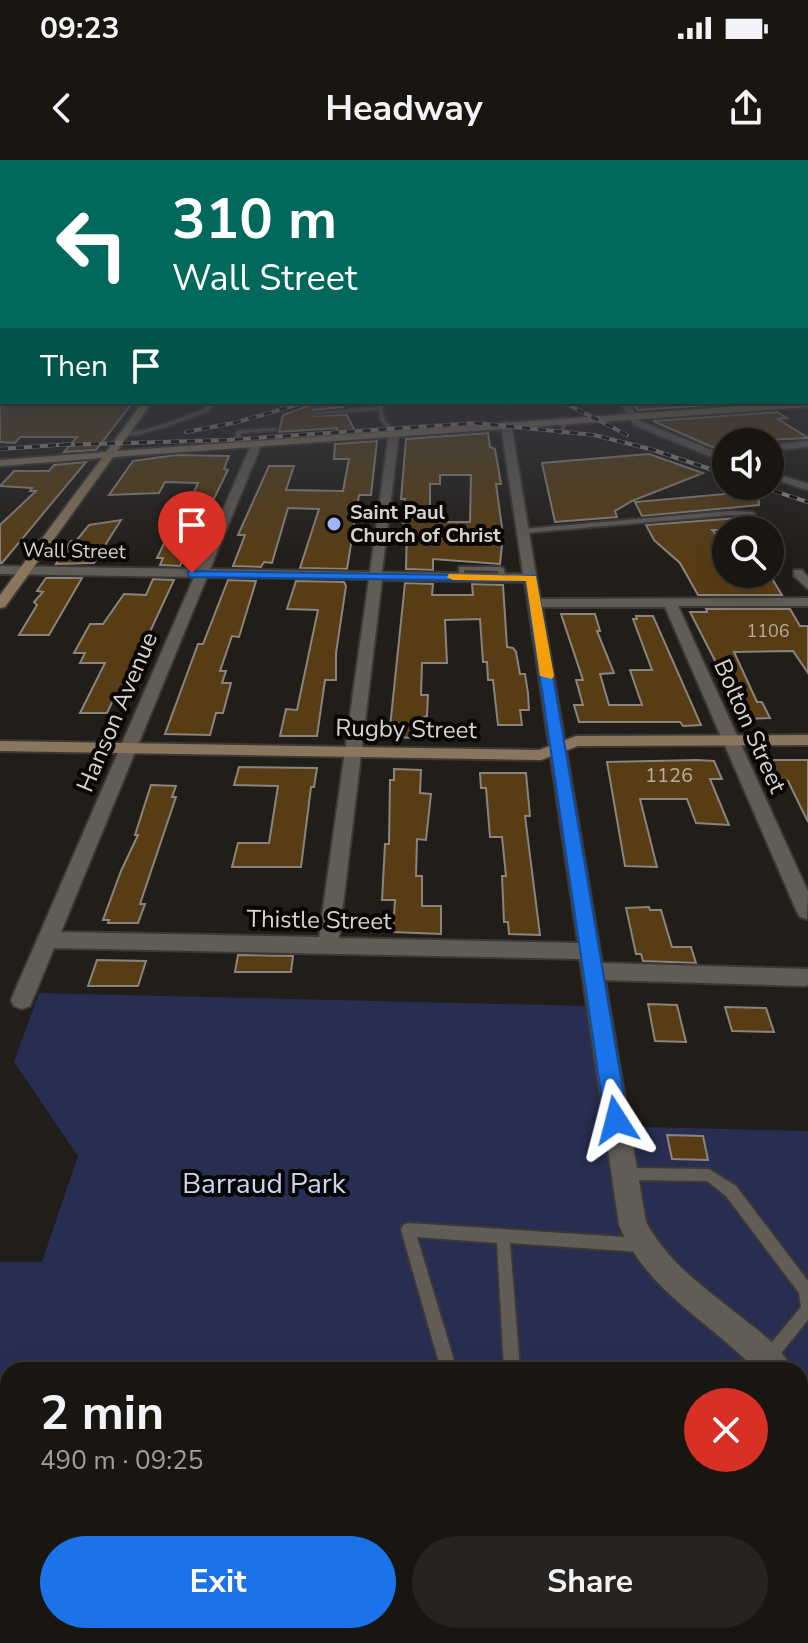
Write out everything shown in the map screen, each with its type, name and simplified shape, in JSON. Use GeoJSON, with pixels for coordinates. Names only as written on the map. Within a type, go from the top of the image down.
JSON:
{"type":"FeatureCollection","features":[{"type":"Feature","properties":{"kind":"street"},"geometry":{"type":"LineString","coordinates":[[0,604],[131,425]]}},
{"type":"Feature","properties":{"kind":"street"},"geometry":{"type":"LineString","coordinates":[[0,463],[491,425]]}},
{"type":"Feature","properties":{"kind":"street"},"geometry":{"type":"LineString","coordinates":[[506,425],[633,1225],[640,1245],[654,1262],[751,1342],[769,1362]]}},
{"type":"Feature","properties":{"kind":"street"},"geometry":{"type":"LineString","coordinates":[[643,425],[712,454]]}},
{"type":"Feature","properties":{"kind":"street"},"geometry":{"type":"LineString","coordinates":[[328,946],[373,576],[394,433]]}},
{"type":"Feature","properties":{"kind":"street","name":"Hanson Avenue"},"geometry":{"type":"LineString","coordinates":[[22,1000],[257,443]]}},
{"type":"Feature","properties":{"kind":"street"},"geometry":{"type":"LineString","coordinates":[[784,447],[808,444]]}},
{"type":"Feature","properties":{"kind":"street"},"geometry":{"type":"LineString","coordinates":[[784,479],[808,487]]}},
{"type":"Feature","properties":{"kind":"street","name":"Wall Street"},"geometry":{"type":"LineString","coordinates":[[0,570],[532,578]]}},
{"type":"Feature","properties":{"kind":"street"},"geometry":{"type":"LineString","coordinates":[[798,573],[808,585]]}},
{"type":"Feature","properties":{"kind":"street"},"geometry":{"type":"LineString","coordinates":[[535,603],[808,602]]}},
{"type":"Feature","properties":{"kind":"street","name":"Bolton Street"},"geometry":{"type":"LineString","coordinates":[[670,603],[807,912]]}},
{"type":"Feature","properties":{"kind":"street","name":"Rugby Street"},"geometry":{"type":"LineString","coordinates":[[0,746],[541,755],[576,741],[808,740]]}},
{"type":"Feature","properties":{"kind":"street","name":"Thistle Street"},"geometry":{"type":"LineString","coordinates":[[47,940],[328,946],[805,977]]}},
{"type":"Feature","properties":{"kind":"lane"},"geometry":{"type":"LineString","coordinates":[[125,434],[157,430],[165,425]]}},
{"type":"Feature","properties":{"kind":"lane"},"geometry":{"type":"LineString","coordinates":[[387,425],[394,433]]}},
{"type":"Feature","properties":{"kind":"lane"},"geometry":{"type":"LineString","coordinates":[[562,433],[564,425]]}},
{"type":"Feature","properties":{"kind":"lane"},"geometry":{"type":"LineString","coordinates":[[237,444],[239,432],[275,429]]}},
{"type":"Feature","properties":{"kind":"lane"},"geometry":{"type":"LineString","coordinates":[[524,531],[730,513],[752,514]]}},
{"type":"Feature","properties":{"kind":"lane"},"geometry":{"type":"LineString","coordinates":[[625,1174],[709,1175],[731,1191],[806,1290],[808,1309],[774,1362]]}},
{"type":"Feature","properties":{"kind":"lane"},"geometry":{"type":"LineString","coordinates":[[447,1362],[408,1230],[640,1245]]}},
{"type":"Feature","properties":{"kind":"lane"},"geometry":{"type":"LineString","coordinates":[[503,1235],[511,1362]]}},
{"type":"Feature","properties":{"kind":"green space","name":"Barraud Park"},"geometry":{"type":"Polygon","coordinates":[[[39,993],[588,1006],[605,1126],[808,1131],[808,1362],[0,1362],[0,1262],[42,1262],[78,1156],[14,1062],[39,993]]]}},
{"type":"Feature","properties":{"kind":"building"},"geometry":{"type":"Polygon","coordinates":[[[0,425],[115,425],[96,450],[64,452],[77,437],[20,437],[15,443],[0,442],[0,425]]]}},
{"type":"Feature","properties":{"kind":"building"},"geometry":{"type":"Polygon","coordinates":[[[281,425],[352,425],[355,431],[337,432],[337,428],[279,432],[281,425]]]}},
{"type":"Feature","properties":{"kind":"building"},"geometry":{"type":"Polygon","coordinates":[[[663,425],[788,425],[808,438],[784,439],[784,428],[712,428],[712,447],[663,425]]]}},
{"type":"Feature","properties":{"kind":"building"},"geometry":{"type":"Polygon","coordinates":[[[488,433],[490,447],[495,449],[501,484],[496,484],[503,535],[500,564],[433,559],[433,570],[406,569],[407,529],[403,529],[405,499],[401,499],[406,439],[488,433]],[[440,475],[440,484],[430,484],[430,522],[470,522],[471,475],[440,475]]]}},
{"type":"Feature","properties":{"kind":"building"},"geometry":{"type":"Polygon","coordinates":[[[377,441],[371,495],[359,495],[347,569],[300,568],[319,509],[288,508],[272,563],[264,562],[261,567],[233,566],[245,535],[238,535],[269,466],[294,466],[286,490],[343,491],[349,459],[334,459],[335,444],[377,441]]]}},
{"type":"Feature","properties":{"kind":"building"},"geometry":{"type":"Polygon","coordinates":[[[649,454],[703,473],[632,501],[615,511],[617,517],[555,522],[542,463],[649,454]]]}},
{"type":"Feature","properties":{"kind":"building"},"geometry":{"type":"Polygon","coordinates":[[[176,455],[229,456],[224,469],[228,470],[201,525],[195,528],[180,566],[160,565],[163,558],[157,558],[170,531],[177,531],[198,483],[165,482],[159,493],[109,495],[133,461],[176,455]]]}},
{"type":"Feature","properties":{"kind":"building"},"geometry":{"type":"Polygon","coordinates":[[[86,462],[0,563],[0,525],[36,491],[30,491],[32,488],[0,486],[14,471],[49,471],[54,465],[86,462]]]}},
{"type":"Feature","properties":{"kind":"building"},"geometry":{"type":"Polygon","coordinates":[[[712,495],[712,500],[759,500],[759,505],[642,516],[635,502],[712,495]]]}},
{"type":"Feature","properties":{"kind":"building"},"geometry":{"type":"Polygon","coordinates":[[[121,520],[94,563],[56,564],[71,541],[76,541],[89,525],[121,520]]]}},
{"type":"Feature","properties":{"kind":"building"},"geometry":{"type":"Polygon","coordinates":[[[712,520],[712,588],[778,588],[782,595],[698,595],[680,563],[654,540],[646,525],[712,520]]]}},
{"type":"Feature","properties":{"kind":"building"},"geometry":{"type":"Polygon","coordinates":[[[46,578],[82,578],[49,635],[19,635],[37,605],[34,602],[43,592],[37,591],[46,578]]]}},
{"type":"Feature","properties":{"kind":"building"},"geometry":{"type":"Polygon","coordinates":[[[153,579],[174,580],[129,677],[135,677],[127,694],[116,694],[107,713],[80,713],[105,663],[80,663],[85,653],[74,653],[90,624],[103,624],[124,594],[146,595],[153,579]]]}},
{"type":"Feature","properties":{"kind":"building"},"geometry":{"type":"Polygon","coordinates":[[[228,580],[256,581],[239,637],[232,636],[220,671],[226,671],[222,683],[231,683],[223,713],[216,713],[210,735],[165,734],[198,644],[203,644],[228,580]]]}},
{"type":"Feature","properties":{"kind":"building"},"geometry":{"type":"Polygon","coordinates":[[[296,581],[344,582],[346,586],[336,653],[336,680],[325,680],[317,736],[280,736],[286,709],[297,710],[318,610],[287,609],[296,581]]]}},
{"type":"Feature","properties":{"kind":"building"},"geometry":{"type":"Polygon","coordinates":[[[405,583],[433,584],[432,595],[473,595],[472,584],[503,585],[507,647],[516,652],[520,674],[525,674],[528,693],[529,710],[520,710],[522,725],[498,725],[493,680],[488,680],[487,662],[483,662],[480,619],[445,620],[447,663],[422,663],[421,695],[428,695],[427,716],[420,718],[419,738],[389,737],[405,583]]]}},
{"type":"Feature","properties":{"kind":"building"},"geometry":{"type":"Polygon","coordinates":[[[706,609],[790,609],[800,626],[808,626],[808,673],[793,651],[734,652],[757,702],[762,702],[770,718],[745,719],[690,612],[707,612],[706,609]]]}},
{"type":"Feature","properties":{"kind":"building"},"geometry":{"type":"Polygon","coordinates":[[[561,614],[595,614],[600,631],[597,631],[614,673],[600,674],[609,705],[642,705],[630,670],[652,670],[633,619],[637,619],[636,616],[653,616],[701,725],[683,726],[680,722],[579,722],[574,705],[583,705],[576,680],[583,680],[561,614]]]}},
{"type":"Feature","properties":{"kind":"building"},"geometry":{"type":"Polygon","coordinates":[[[760,760],[808,760],[808,822],[788,781],[771,779],[760,760]]]}},
{"type":"Feature","properties":{"kind":"building"},"geometry":{"type":"Polygon","coordinates":[[[714,761],[722,779],[710,779],[729,825],[696,823],[687,799],[640,799],[657,867],[625,866],[607,762],[714,761]]]}},
{"type":"Feature","properties":{"kind":"building"},"geometry":{"type":"Polygon","coordinates":[[[239,767],[317,768],[314,787],[311,787],[301,867],[232,867],[238,843],[269,843],[278,786],[234,785],[239,767]]]}},
{"type":"Feature","properties":{"kind":"building"},"geometry":{"type":"Polygon","coordinates":[[[394,769],[421,770],[420,793],[431,794],[426,840],[417,839],[416,876],[422,876],[422,906],[441,906],[441,934],[393,932],[395,900],[382,900],[385,844],[389,844],[390,780],[394,780],[394,769]]]}},
{"type":"Feature","properties":{"kind":"building"},"geometry":{"type":"Polygon","coordinates":[[[480,773],[526,773],[530,816],[525,816],[540,935],[509,934],[508,922],[504,922],[502,876],[506,876],[502,837],[490,837],[486,788],[481,788],[480,773]]]}},
{"type":"Feature","properties":{"kind":"building"},"geometry":{"type":"Polygon","coordinates":[[[151,785],[176,786],[172,797],[176,797],[140,904],[145,904],[138,923],[108,923],[109,920],[103,920],[138,835],[135,835],[151,785]]]}},
{"type":"Feature","properties":{"kind":"building"},"geometry":{"type":"Polygon","coordinates":[[[649,907],[650,910],[661,910],[672,947],[691,947],[696,963],[643,961],[641,954],[636,954],[626,908],[649,907]]]}},
{"type":"Feature","properties":{"kind":"building"},"geometry":{"type":"Polygon","coordinates":[[[238,955],[293,956],[291,972],[235,972],[238,955]]]}},
{"type":"Feature","properties":{"kind":"building"},"geometry":{"type":"Polygon","coordinates":[[[97,960],[146,961],[138,986],[88,986],[97,960]]]}},
{"type":"Feature","properties":{"kind":"building"},"geometry":{"type":"Polygon","coordinates":[[[648,1004],[677,1005],[686,1042],[655,1041],[648,1004]]]}},
{"type":"Feature","properties":{"kind":"building"},"geometry":{"type":"Polygon","coordinates":[[[725,1007],[766,1008],[774,1032],[732,1031],[725,1007]]]}},
{"type":"Feature","properties":{"kind":"building"},"geometry":{"type":"Polygon","coordinates":[[[667,1135],[703,1136],[708,1160],[672,1159],[667,1135]]]}},
{"type":"Feature","properties":{"kind":"railway"},"geometry":{"type":"LineString","coordinates":[[186,432],[221,425]]}},
{"type":"Feature","properties":{"kind":"railway"},"geometry":{"type":"LineString","coordinates":[[59,445],[226,440],[444,425]]}},
{"type":"Feature","properties":{"kind":"railway"},"geometry":{"type":"LineString","coordinates":[[498,425],[594,435],[712,470]]}},
{"type":"Feature","properties":{"kind":"railway"},"geometry":{"type":"LineString","coordinates":[[608,425],[627,435]]}},
{"type":"Feature","properties":{"kind":"railway"},"geometry":{"type":"LineString","coordinates":[[0,449],[71,444]]}},
{"type":"Feature","properties":{"kind":"railway"},"geometry":{"type":"LineString","coordinates":[[784,494],[808,502]]}},
{"type":"Feature","properties":{"kind":"slow traffic"},"geometry":{"type":"LineString","coordinates":[[453,577],[532,578],[547,676]]}},
{"type":"Feature","properties":{"kind":"place","name":"Saint Paul Church of Christ"},"geometry":{"type":"Point","coordinates":[334,524]}},
{"type":"Feature","properties":{"kind":"route"},"geometry":{"type":"LineString","coordinates":[[192,573],[532,578],[616,1120]]}}]}
